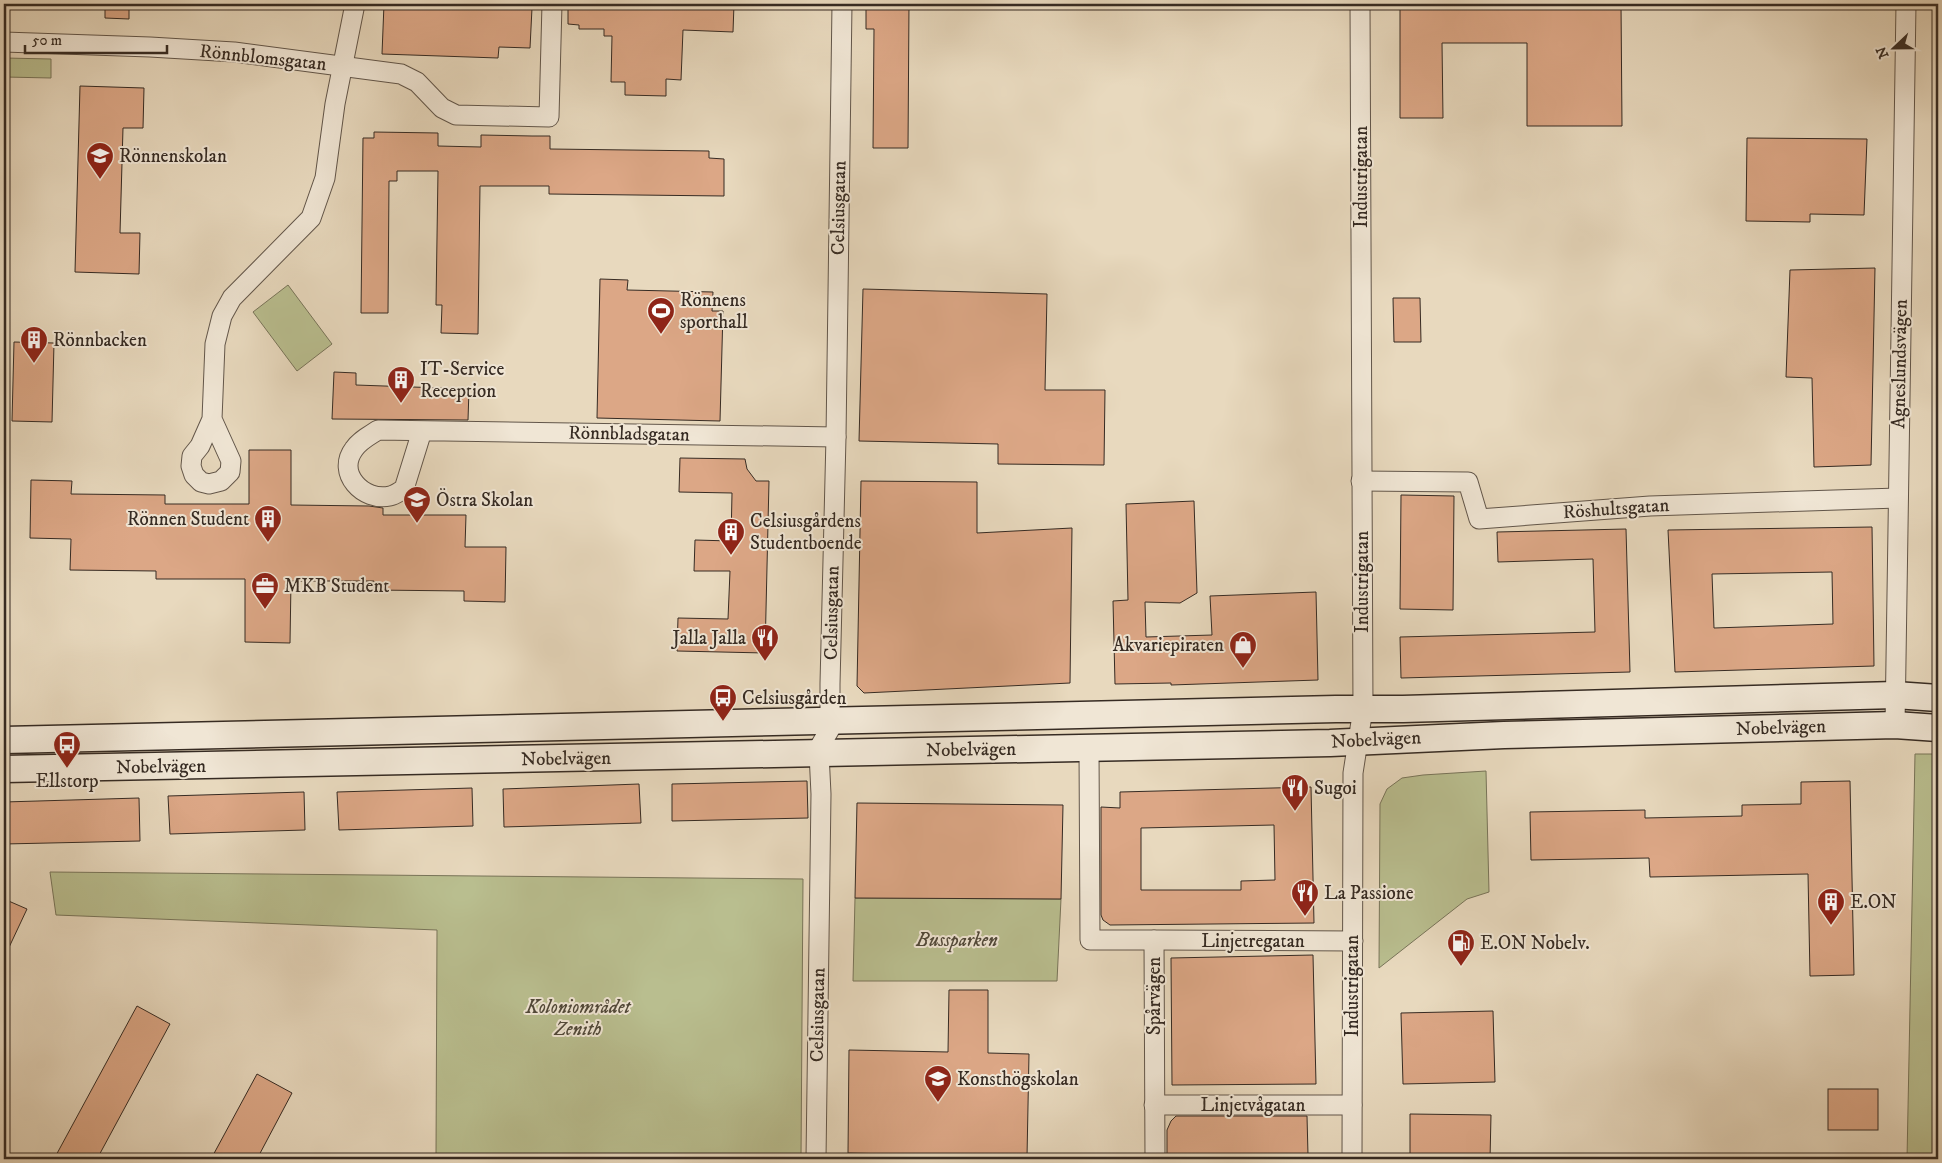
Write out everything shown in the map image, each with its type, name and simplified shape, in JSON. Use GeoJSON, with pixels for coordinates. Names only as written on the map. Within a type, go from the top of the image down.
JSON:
{"type":"FeatureCollection","features":[{"type":"Feature","properties":{"kind":"main road","name":"Nobelvägen"},"geometry":{"type":"LineString","coordinates":[[4,740],[1895,696],[1938,698]]}},
{"type":"Feature","properties":{"kind":"main road","name":"Nobelvägen"},"geometry":{"type":"LineString","coordinates":[[4,769],[1357,742],[1504,735],[1895,725],[1938,728]]}},
{"type":"Feature","properties":{"kind":"street","name":"Rönnblomsgatan"},"geometry":{"type":"LineString","coordinates":[[212,419],[215,344],[222,316],[232,298],[311,218],[325,178],[335,104],[355,4]]}},
{"type":"Feature","properties":{"kind":"street","name":"Rönnblomsgatan"},"geometry":{"type":"LineString","coordinates":[[4,42],[150,46],[234,52],[401,74],[417,82],[442,108],[456,115],[549,117],[552,4]]}},
{"type":"Feature","properties":{"kind":"street","name":"Celsiusgatan"},"geometry":{"type":"LineString","coordinates":[[816,1159],[822,779],[819,753],[820,746],[830,729],[831,720],[830,684],[836,437],[842,4]]}},
{"type":"Feature","properties":{"kind":"street","name":"Industrigatan"},"geometry":{"type":"LineString","coordinates":[[1352,1159],[1353,773],[1363,709],[1360,4]]}},
{"type":"Feature","properties":{"kind":"street","name":"Agneslundsvägen"},"geometry":{"type":"LineString","coordinates":[[1895,725],[1906,4]]}},
{"type":"Feature","properties":{"kind":"street","name":"Rönnbladsgatan"},"geometry":{"type":"LineString","coordinates":[[422,431],[836,437]]}},
{"type":"Feature","properties":{"kind":"street","name":"Röshultsgatan"},"geometry":{"type":"LineString","coordinates":[[1362,481],[1468,482],[1479,518],[1650,506],[1898,498]]}},
{"type":"Feature","properties":{"kind":"street","name":"Spårvägen"},"geometry":{"type":"LineString","coordinates":[[1090,748],[1090,940],[1154,940],[1154,1159]]}},
{"type":"Feature","properties":{"kind":"street","name":"Linjetregatan"},"geometry":{"type":"LineString","coordinates":[[1154,940],[1353,941]]}},
{"type":"Feature","properties":{"kind":"street","name":"Linjetvågatan"},"geometry":{"type":"LineString","coordinates":[[1154,1105],[1352,1105]]}},
{"type":"Feature","properties":{"kind":"green space"},"geometry":{"type":"Polygon","coordinates":[[[5,58],[51,59],[51,78],[5,77],[5,58]]]}},
{"type":"Feature","properties":{"kind":"green space"},"geometry":{"type":"Polygon","coordinates":[[[288,285],[332,344],[297,371],[253,312],[288,285]]]}},
{"type":"Feature","properties":{"kind":"green space"},"geometry":{"type":"Polygon","coordinates":[[[1915,754],[1938,754],[1938,1159],[1907,1159],[1915,754]]]}},
{"type":"Feature","properties":{"kind":"green space"},"geometry":{"type":"Polygon","coordinates":[[[1486,771],[1489,892],[1467,899],[1379,968],[1380,804],[1387,789],[1402,778],[1486,771]]]}},
{"type":"Feature","properties":{"kind":"green space","name":"Koloniområdet Zenith"},"geometry":{"type":"Polygon","coordinates":[[[50,872],[803,879],[801,1159],[441,1159],[436,1156],[437,930],[56,915],[50,872]]]}},
{"type":"Feature","properties":{"kind":"green space","name":"Bussparken"},"geometry":{"type":"Polygon","coordinates":[[[855,898],[1061,899],[1057,981],[853,981],[855,898]]]}},
{"type":"Feature","properties":{"kind":"green space"},"geometry":{"type":"Polygon","coordinates":[[[848,1153],[967,1155],[966,1159],[848,1159],[848,1153]]]}},
{"type":"Feature","properties":{"kind":"building"},"geometry":{"type":"Polygon","coordinates":[[[105,4],[129,4],[129,19],[105,18],[105,4]]]}},
{"type":"Feature","properties":{"kind":"building"},"geometry":{"type":"Polygon","coordinates":[[[384,4],[532,8],[530,48],[499,47],[498,58],[382,54],[384,4]]]}},
{"type":"Feature","properties":{"kind":"building"},"geometry":{"type":"Polygon","coordinates":[[[568,4],[734,4],[733,32],[683,30],[681,80],[666,79],[666,96],[625,95],[625,82],[611,82],[612,36],[604,36],[604,29],[579,29],[579,25],[568,24],[568,4]]]}},
{"type":"Feature","properties":{"kind":"building"},"geometry":{"type":"Polygon","coordinates":[[[866,4],[909,4],[908,148],[873,148],[874,29],[866,29],[866,4]]]}},
{"type":"Feature","properties":{"kind":"building"},"geometry":{"type":"Polygon","coordinates":[[[1400,4],[1621,4],[1622,126],[1527,126],[1527,43],[1442,43],[1443,118],[1400,118],[1400,4]]]}},
{"type":"Feature","properties":{"kind":"building","name":"Rönnenskolan"},"geometry":{"type":"Polygon","coordinates":[[[80,86],[144,88],[143,128],[123,128],[120,233],[140,233],[139,274],[75,272],[80,86]]]}},
{"type":"Feature","properties":{"kind":"building"},"geometry":{"type":"Polygon","coordinates":[[[374,132],[438,133],[438,146],[481,147],[481,135],[550,136],[550,149],[709,151],[709,158],[724,159],[724,196],[549,194],[549,186],[480,186],[478,334],[441,333],[442,305],[436,305],[438,171],[397,171],[397,181],[389,181],[388,313],[361,313],[363,138],[374,138],[374,132]]]}},
{"type":"Feature","properties":{"kind":"building"},"geometry":{"type":"Polygon","coordinates":[[[1747,138],[1867,139],[1864,215],[1810,214],[1810,222],[1746,221],[1747,138]]]}},
{"type":"Feature","properties":{"kind":"building"},"geometry":{"type":"Polygon","coordinates":[[[1875,268],[1871,465],[1814,467],[1812,378],[1786,377],[1790,270],[1875,268]]]}},
{"type":"Feature","properties":{"kind":"building","name":"Rönnens sporthall"},"geometry":{"type":"Polygon","coordinates":[[[600,279],[628,280],[627,290],[713,292],[712,311],[723,311],[720,421],[597,418],[600,279]]]}},
{"type":"Feature","properties":{"kind":"building"},"geometry":{"type":"Polygon","coordinates":[[[863,289],[1047,294],[1045,390],[1105,390],[1104,465],[998,464],[998,444],[859,441],[863,289]]]}},
{"type":"Feature","properties":{"kind":"building"},"geometry":{"type":"Polygon","coordinates":[[[1393,298],[1420,298],[1421,342],[1394,342],[1393,298]]]}},
{"type":"Feature","properties":{"kind":"building","name":"Rönnbacken"},"geometry":{"type":"Polygon","coordinates":[[[14,342],[54,343],[52,422],[12,421],[14,342]]]}},
{"type":"Feature","properties":{"kind":"building","name":"IT-Service Reception"},"geometry":{"type":"Polygon","coordinates":[[[334,372],[356,373],[356,385],[469,389],[468,420],[332,419],[334,372]]]}},
{"type":"Feature","properties":{"kind":"building","name":"Rönnen Student"},"geometry":{"type":"Polygon","coordinates":[[[249,450],[291,450],[291,505],[369,506],[383,508],[383,515],[466,515],[465,547],[506,547],[505,602],[464,601],[464,591],[374,590],[374,581],[291,581],[290,643],[245,642],[245,579],[156,579],[156,571],[70,570],[71,539],[30,538],[31,480],[72,481],[71,494],[165,495],[165,504],[249,504],[249,450]]]}},
{"type":"Feature","properties":{"kind":"building","name":"Celsiusgårdens Studentboende"},"geometry":{"type":"Polygon","coordinates":[[[680,458],[745,459],[747,469],[756,481],[769,481],[765,653],[677,651],[678,618],[728,619],[730,571],[694,571],[695,540],[731,541],[732,493],[679,492],[680,458]]]}},
{"type":"Feature","properties":{"kind":"building"},"geometry":{"type":"Polygon","coordinates":[[[861,481],[977,482],[977,533],[1072,528],[1070,683],[864,693],[857,686],[861,481]]]}},
{"type":"Feature","properties":{"kind":"building"},"geometry":{"type":"Polygon","coordinates":[[[1401,495],[1454,496],[1453,610],[1400,609],[1401,495]]]}},
{"type":"Feature","properties":{"kind":"building"},"geometry":{"type":"Polygon","coordinates":[[[1194,501],[1197,593],[1180,603],[1145,602],[1146,637],[1212,635],[1210,596],[1316,592],[1318,680],[1171,685],[1171,683],[1115,684],[1113,601],[1128,600],[1126,504],[1194,501]]]}},
{"type":"Feature","properties":{"kind":"building"},"geometry":{"type":"Polygon","coordinates":[[[1872,527],[1874,666],[1675,672],[1668,530],[1872,527]],[[1832,572],[1712,574],[1714,628],[1833,624],[1832,572]]]}},
{"type":"Feature","properties":{"kind":"building"},"geometry":{"type":"Polygon","coordinates":[[[1626,529],[1630,672],[1401,678],[1400,637],[1595,632],[1593,559],[1498,562],[1497,532],[1626,529]]]}},
{"type":"Feature","properties":{"kind":"building"},"geometry":{"type":"Polygon","coordinates":[[[807,781],[808,818],[672,821],[672,784],[807,781]]]}},
{"type":"Feature","properties":{"kind":"building","name":"E.ON"},"geometry":{"type":"Polygon","coordinates":[[[1850,781],[1854,975],[1810,976],[1808,874],[1650,877],[1649,858],[1531,860],[1530,812],[1645,810],[1645,818],[1742,816],[1742,805],[1801,804],[1801,782],[1850,781]]]}},
{"type":"Feature","properties":{"kind":"building"},"geometry":{"type":"Polygon","coordinates":[[[639,784],[641,823],[504,827],[503,789],[639,784]]]}},
{"type":"Feature","properties":{"kind":"building"},"geometry":{"type":"Polygon","coordinates":[[[1311,787],[1314,923],[1110,925],[1103,920],[1101,915],[1101,807],[1120,808],[1120,792],[1311,787]],[[1274,825],[1141,828],[1141,890],[1241,890],[1241,881],[1275,880],[1274,825]]]}},
{"type":"Feature","properties":{"kind":"building"},"geometry":{"type":"Polygon","coordinates":[[[472,788],[473,826],[339,830],[337,792],[472,788]]]}},
{"type":"Feature","properties":{"kind":"building"},"geometry":{"type":"Polygon","coordinates":[[[304,792],[305,830],[170,834],[168,796],[304,792]]]}},
{"type":"Feature","properties":{"kind":"building"},"geometry":{"type":"Polygon","coordinates":[[[139,798],[140,841],[4,844],[4,802],[139,798]]]}},
{"type":"Feature","properties":{"kind":"building"},"geometry":{"type":"Polygon","coordinates":[[[857,803],[1063,805],[1061,899],[855,898],[857,803]]]}},
{"type":"Feature","properties":{"kind":"building"},"geometry":{"type":"Polygon","coordinates":[[[4,899],[27,909],[4,958],[4,899]]]}},
{"type":"Feature","properties":{"kind":"building"},"geometry":{"type":"Polygon","coordinates":[[[1313,955],[1316,1084],[1172,1085],[1171,958],[1313,955]]]}},
{"type":"Feature","properties":{"kind":"building","name":"Konsthögskolan"},"geometry":{"type":"Polygon","coordinates":[[[949,990],[988,990],[988,1053],[1029,1054],[1027,1157],[848,1153],[849,1050],[948,1052],[949,990]]]}},
{"type":"Feature","properties":{"kind":"building"},"geometry":{"type":"Polygon","coordinates":[[[137,1006],[170,1024],[97,1159],[54,1159],[137,1006]]]}},
{"type":"Feature","properties":{"kind":"building"},"geometry":{"type":"Polygon","coordinates":[[[1493,1011],[1495,1082],[1403,1084],[1401,1013],[1493,1011]]]}},
{"type":"Feature","properties":{"kind":"building"},"geometry":{"type":"Polygon","coordinates":[[[257,1074],[292,1093],[257,1159],[211,1159],[257,1074]]]}},
{"type":"Feature","properties":{"kind":"building"},"geometry":{"type":"Polygon","coordinates":[[[1828,1089],[1878,1089],[1878,1130],[1828,1130],[1828,1089]]]}},
{"type":"Feature","properties":{"kind":"building"},"geometry":{"type":"Polygon","coordinates":[[[1410,1114],[1491,1115],[1490,1159],[1410,1159],[1410,1114]]]}},
{"type":"Feature","properties":{"kind":"building"},"geometry":{"type":"Polygon","coordinates":[[[1176,1116],[1307,1116],[1308,1155],[1208,1156],[1208,1159],[1167,1159],[1167,1130],[1171,1121],[1176,1116]]]}},
{"type":"Feature","properties":{"kind":"place","name":"Rönnenskolan"},"geometry":{"type":"Point","coordinates":[100,180]}},
{"type":"Feature","properties":{"kind":"place","name":"Rönnens sporthall"},"geometry":{"type":"Point","coordinates":[661,335]}},
{"type":"Feature","properties":{"kind":"place","name":"Rönnbacken"},"geometry":{"type":"Point","coordinates":[34,364]}},
{"type":"Feature","properties":{"kind":"place","name":"IT-Service Reception"},"geometry":{"type":"Point","coordinates":[401,404]}},
{"type":"Feature","properties":{"kind":"place","name":"Östra Skolan"},"geometry":{"type":"Point","coordinates":[417,524]}},
{"type":"Feature","properties":{"kind":"place","name":"Rönnen Student"},"geometry":{"type":"Point","coordinates":[268,543]}},
{"type":"Feature","properties":{"kind":"place","name":"Celsiusgårdens Studentboende"},"geometry":{"type":"Point","coordinates":[731,556]}},
{"type":"Feature","properties":{"kind":"place","name":"MKB Student"},"geometry":{"type":"Point","coordinates":[265,610]}},
{"type":"Feature","properties":{"kind":"place","name":"Jalla Jalla"},"geometry":{"type":"Point","coordinates":[765,662]}},
{"type":"Feature","properties":{"kind":"place","name":"Akvariepiraten"},"geometry":{"type":"Point","coordinates":[1243,669]}},
{"type":"Feature","properties":{"kind":"place","name":"Celsiusgården"},"geometry":{"type":"Point","coordinates":[723,722]}},
{"type":"Feature","properties":{"kind":"place","name":"Ellstorp"},"geometry":{"type":"Point","coordinates":[67,769]}},
{"type":"Feature","properties":{"kind":"place","name":"Sugoi"},"geometry":{"type":"Point","coordinates":[1295,812]}},
{"type":"Feature","properties":{"kind":"place","name":"La Passione"},"geometry":{"type":"Point","coordinates":[1305,917]}},
{"type":"Feature","properties":{"kind":"place","name":"E.ON"},"geometry":{"type":"Point","coordinates":[1831,926]}},
{"type":"Feature","properties":{"kind":"place","name":"E.ON Nobelv."},"geometry":{"type":"Point","coordinates":[1461,967]}},
{"type":"Feature","properties":{"kind":"place","name":"Konsthögskolan"},"geometry":{"type":"Point","coordinates":[938,1103]}}]}
